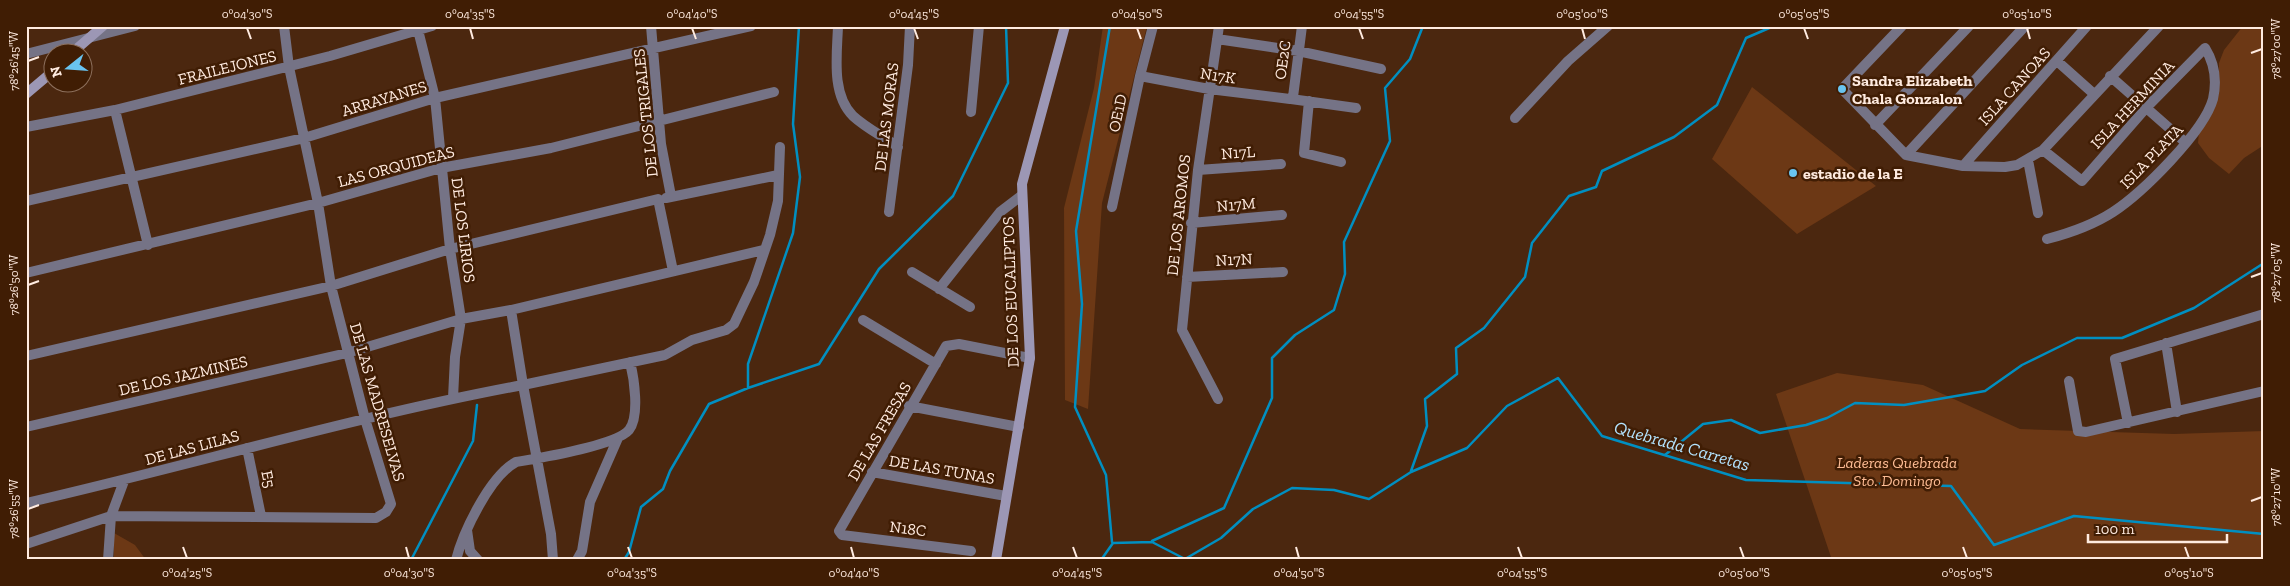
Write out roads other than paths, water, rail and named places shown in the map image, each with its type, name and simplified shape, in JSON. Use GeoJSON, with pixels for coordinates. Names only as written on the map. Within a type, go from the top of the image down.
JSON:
{"type":"FeatureCollection","features":[{"type":"Feature","properties":{"kind":"street"},"geometry":{"type":"LineString","coordinates":[[84,42],[102,26]]}},
{"type":"Feature","properties":{"kind":"street"},"geometry":{"type":"LineString","coordinates":[[26,54],[90,36],[135,26]]}},
{"type":"Feature","properties":{"kind":"street","name":"DE LAS MADRESELVAS"},"geometry":{"type":"LineString","coordinates":[[26,544],[110,516],[376,518],[386,512],[392,504],[365,419],[331,286],[318,203],[289,67],[284,26]]}},
{"type":"Feature","properties":{"kind":"street","name":"FRAILEJONES"},"geometry":{"type":"LineString","coordinates":[[26,127],[115,110],[289,67],[418,28],[432,26]]}},
{"type":"Feature","properties":{"kind":"street","name":"DE LOS TRIGALES"},"geometry":{"type":"LineString","coordinates":[[651,26],[664,166],[671,196]]}},
{"type":"Feature","properties":{"kind":"street","name":"ARRAYANES"},"geometry":{"type":"LineString","coordinates":[[26,201],[304,138],[435,98],[751,26]]}},
{"type":"Feature","properties":{"kind":"street"},"geometry":{"type":"LineString","coordinates":[[838,26],[837,68],[840,92],[845,106],[854,117],[898,147]]}},
{"type":"Feature","properties":{"kind":"street","name":"DE LAS MORAS"},"geometry":{"type":"LineString","coordinates":[[889,212],[908,65],[910,26]]}},
{"type":"Feature","properties":{"kind":"street"},"geometry":{"type":"LineString","coordinates":[[971,112],[978,26]]}},
{"type":"Feature","properties":{"kind":"street","name":"DE LOS EUCALIPTOS"},"geometry":{"type":"LineString","coordinates":[[996,560],[1030,358],[1027,262],[1021,196],[1024,175],[1065,26]]}},
{"type":"Feature","properties":{"kind":"street","name":"OE1D"},"geometry":{"type":"LineString","coordinates":[[1112,208],[1140,76],[1153,26]]}},
{"type":"Feature","properties":{"kind":"street","name":"DE LOS AROMOS"},"geometry":{"type":"LineString","coordinates":[[1218,399],[1182,330],[1191,223],[1219,26]]}},
{"type":"Feature","properties":{"kind":"street","name":"OE2C"},"geometry":{"type":"LineString","coordinates":[[1292,98],[1302,26]]}},
{"type":"Feature","properties":{"kind":"street"},"geometry":{"type":"LineString","coordinates":[[1515,118],[1568,61],[1608,26]]}},
{"type":"Feature","properties":{"kind":"street"},"geometry":{"type":"LineString","coordinates":[[1902,26],[1842,89],[1906,155],[1963,166],[2005,167],[2017,165],[2043,150],[2110,76],[2159,26]]}},
{"type":"Feature","properties":{"kind":"street"},"geometry":{"type":"LineString","coordinates":[[1875,124],[1969,26]]}},
{"type":"Feature","properties":{"kind":"street"},"geometry":{"type":"LineString","coordinates":[[1906,155],[2025,26]]}},
{"type":"Feature","properties":{"kind":"street","name":"ISLA CANOAS"},"geometry":{"type":"LineString","coordinates":[[1963,166],[2087,26]]}},
{"type":"Feature","properties":{"kind":"street","name":"DE LOS LIRIOS"},"geometry":{"type":"LineString","coordinates":[[418,28],[435,98],[450,249],[461,319],[455,357],[453,398]]}},
{"type":"Feature","properties":{"kind":"street"},"geometry":{"type":"LineString","coordinates":[[1216,39],[1298,51],[1380,69]]}},
{"type":"Feature","properties":{"kind":"street","name":"ISLA HERMINIA"},"geometry":{"type":"LineString","coordinates":[[2043,150],[2082,181],[2146,108],[2206,48]]}},
{"type":"Feature","properties":{"kind":"street","name":"ISLA PLATA"},"geometry":{"type":"LineString","coordinates":[[2046,239],[2075,231],[2111,213],[2133,198],[2202,124],[2212,100],[2215,76],[2212,60],[2206,48]]}},
{"type":"Feature","properties":{"kind":"street"},"geometry":{"type":"LineString","coordinates":[[2057,61],[2094,94]]}},
{"type":"Feature","properties":{"kind":"street","name":"N17K"},"geometry":{"type":"LineString","coordinates":[[1140,76],[1209,90],[1292,98],[1356,108]]}},
{"type":"Feature","properties":{"kind":"street"},"geometry":{"type":"LineString","coordinates":[[2110,76],[2185,142]]}},
{"type":"Feature","properties":{"kind":"street"},"geometry":{"type":"LineString","coordinates":[[26,94],[42,80]]}},
{"type":"Feature","properties":{"kind":"street","name":"LAS ORQUIDEAS"},"geometry":{"type":"LineString","coordinates":[[26,273],[318,203],[441,168],[551,148],[774,92]]}},
{"type":"Feature","properties":{"kind":"street"},"geometry":{"type":"LineString","coordinates":[[1310,101],[1303,152],[1341,162]]}},
{"type":"Feature","properties":{"kind":"street"},"geometry":{"type":"LineString","coordinates":[[115,110],[148,245]]}},
{"type":"Feature","properties":{"kind":"street"},"geometry":{"type":"LineString","coordinates":[[365,419],[453,398],[665,355],[692,340],[726,330],[734,324],[754,282],[763,250],[770,235],[778,201],[780,147]]}},
{"type":"Feature","properties":{"kind":"street"},"geometry":{"type":"LineString","coordinates":[[2028,160],[2038,213]]}},
{"type":"Feature","properties":{"kind":"street","name":"N17L"},"geometry":{"type":"LineString","coordinates":[[1198,170],[1281,164]]}},
{"type":"Feature","properties":{"kind":"street"},"geometry":{"type":"LineString","coordinates":[[26,356],[331,286],[450,249],[671,196],[778,175]]}},
{"type":"Feature","properties":{"kind":"street"},"geometry":{"type":"LineString","coordinates":[[940,289],[1000,212],[1021,196]]}},
{"type":"Feature","properties":{"kind":"street"},"geometry":{"type":"LineString","coordinates":[[658,199],[673,272]]}},
{"type":"Feature","properties":{"kind":"street","name":"N17M"},"geometry":{"type":"LineString","coordinates":[[1191,223],[1282,215]]}},
{"type":"Feature","properties":{"kind":"street","name":"DE LOS JAZMINES"},"geometry":{"type":"LineString","coordinates":[[26,427],[347,353],[461,319],[511,310],[763,250]]}},
{"type":"Feature","properties":{"kind":"street"},"geometry":{"type":"LineString","coordinates":[[912,272],[970,307]]}},
{"type":"Feature","properties":{"kind":"street","name":"N17N"},"geometry":{"type":"LineString","coordinates":[[1187,277],[1283,272]]}},
{"type":"Feature","properties":{"kind":"street"},"geometry":{"type":"LineString","coordinates":[[511,310],[552,534],[553,560]]}},
{"type":"Feature","properties":{"kind":"street"},"geometry":{"type":"LineString","coordinates":[[2128,423],[2115,359],[2264,314]]}},
{"type":"Feature","properties":{"kind":"street"},"geometry":{"type":"LineString","coordinates":[[863,320],[936,364]]}},
{"type":"Feature","properties":{"kind":"street"},"geometry":{"type":"LineString","coordinates":[[2166,343],[2177,412]]}},
{"type":"Feature","properties":{"kind":"street","name":"DE LAS FRESAS"},"geometry":{"type":"LineString","coordinates":[[842,535],[839,531],[944,348],[950,344],[959,344],[1030,358]]}},
{"type":"Feature","properties":{"kind":"street"},"geometry":{"type":"LineString","coordinates":[[456,560],[467,530],[502,472],[516,462],[598,444],[618,438],[629,430],[635,410],[630,362]]}},
{"type":"Feature","properties":{"kind":"street"},"geometry":{"type":"LineString","coordinates":[[2069,381],[2078,431],[2086,432],[2264,391]]}},
{"type":"Feature","properties":{"kind":"street"},"geometry":{"type":"LineString","coordinates":[[909,406],[1019,426]]}},
{"type":"Feature","properties":{"kind":"street","name":"DE LAS LILAS"},"geometry":{"type":"LineString","coordinates":[[26,503],[124,481],[365,419]]}},
{"type":"Feature","properties":{"kind":"street"},"geometry":{"type":"LineString","coordinates":[[576,560],[582,551],[590,502],[618,438]]}},
{"type":"Feature","properties":{"kind":"street","name":"E5"},"geometry":{"type":"LineString","coordinates":[[247,448],[261,516]]}},
{"type":"Feature","properties":{"kind":"street","name":"DE LAS TUNAS"},"geometry":{"type":"LineString","coordinates":[[872,472],[1006,496]]}},
{"type":"Feature","properties":{"kind":"street"},"geometry":{"type":"LineString","coordinates":[[108,560],[110,516],[124,481]]}},
{"type":"Feature","properties":{"kind":"street"},"geometry":{"type":"LineString","coordinates":[[467,530],[470,551],[478,560]]}},
{"type":"Feature","properties":{"kind":"street","name":"N18C"},"geometry":{"type":"LineString","coordinates":[[842,535],[971,551]]}},
{"type":"Feature","properties":{"kind":"waterway"},"geometry":{"type":"LineString","coordinates":[[748,388],[748,364],[793,233],[800,177],[793,124],[799,26]]}},
{"type":"Feature","properties":{"kind":"waterway"},"geometry":{"type":"LineString","coordinates":[[624,560],[629,552],[641,507],[663,489],[670,471],[709,404],[748,388],[819,364],[879,269],[953,196],[1008,83],[1006,26]]}},
{"type":"Feature","properties":{"kind":"waterway"},"geometry":{"type":"LineString","coordinates":[[1110,26],[1076,231],[1082,304],[1075,407],[1106,475],[1112,542]]}},
{"type":"Feature","properties":{"kind":"waterway"},"geometry":{"type":"LineString","coordinates":[[1152,541],[1224,508],[1272,398],[1272,358],[1295,335],[1334,310],[1345,274],[1344,242],[1390,141],[1385,88],[1410,59],[1423,26]]}},
{"type":"Feature","properties":{"kind":"waterway"},"geometry":{"type":"LineString","coordinates":[[1411,471],[1427,426],[1425,399],[1457,374],[1456,348],[1484,328],[1525,277],[1532,243],[1569,196],[1596,187],[1602,171],[1674,137],[1717,105],[1746,38],[1774,26]]}},
{"type":"Feature","properties":{"kind":"waterway"},"geometry":{"type":"LineString","coordinates":[[1665,455],[1703,424],[1731,420],[1760,433],[1806,425],[1827,418],[1855,403],[1904,405],[1985,391],[2022,365],[2077,338],[2122,338],[2194,308],[2264,263]]}},
{"type":"Feature","properties":{"kind":"waterway","name":"Quebrada Carretas"},"geometry":{"type":"LineString","coordinates":[[1101,560],[1113,543],[1152,542],[1185,559],[1221,538],[1253,509],[1292,488],[1334,490],[1369,499],[1411,472],[1467,448],[1507,406],[1558,378],[1602,436],[1746,480],[1951,486],[1994,545],[2074,516],[2264,534]]}},
{"type":"Feature","properties":{"kind":"waterway"},"geometry":{"type":"LineString","coordinates":[[411,560],[473,441],[477,405]]}},
{"type":"Feature","properties":{"kind":"place","name":"Sandra Elizabeth Chala Gonzalon"},"geometry":{"type":"Point","coordinates":[1842,89]}},
{"type":"Feature","properties":{"kind":"place","name":"estadio de la E"},"geometry":{"type":"Point","coordinates":[1793,173]}},
{"type":"Feature","properties":{"kind":"park label","name":"Laderas Quebrada Sto. Domingo"},"geometry":{"type":"Point","coordinates":[1897,471]}}]}
